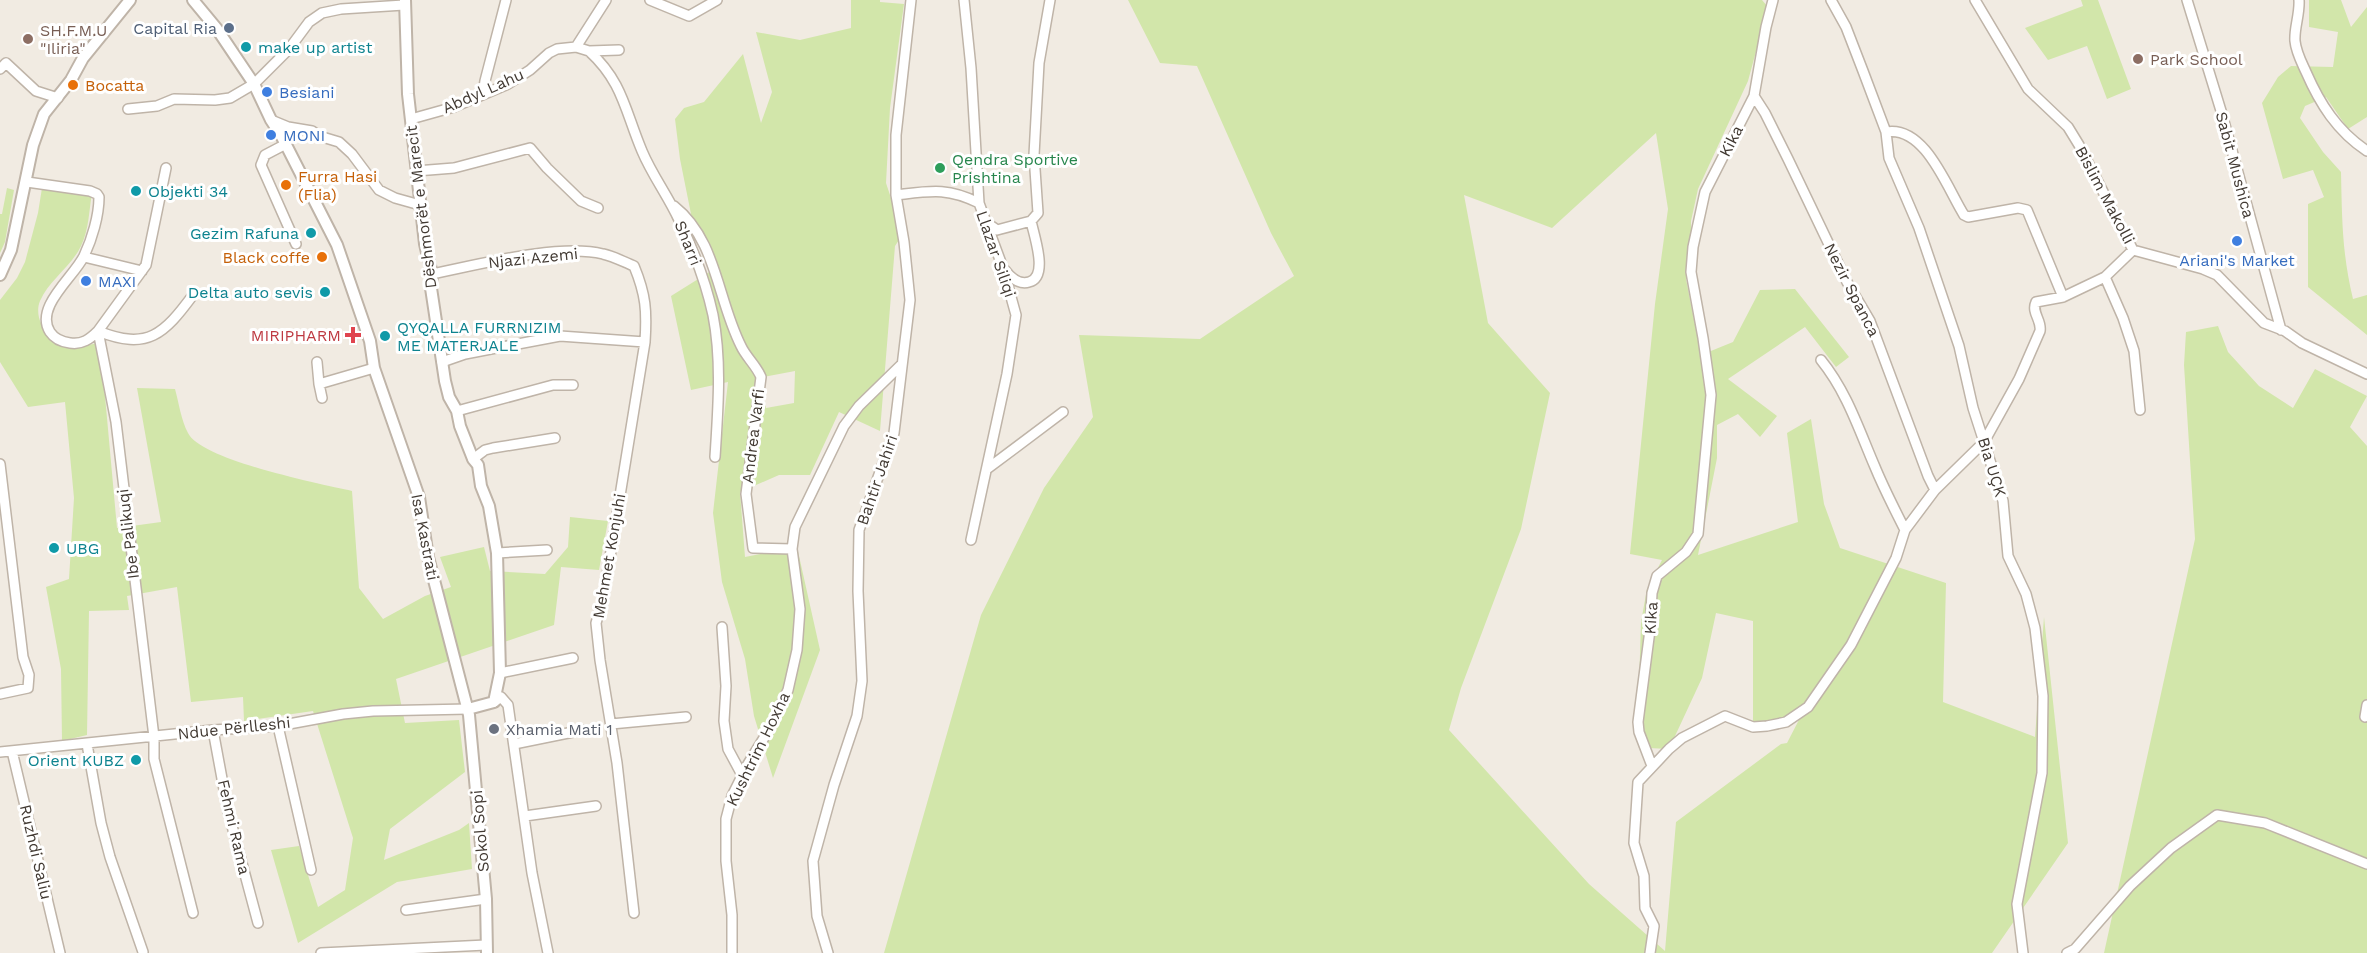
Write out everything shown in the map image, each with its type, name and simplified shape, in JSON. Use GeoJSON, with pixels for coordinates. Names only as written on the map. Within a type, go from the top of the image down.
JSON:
{"type":"FeatureCollection","features":[{"type":"Feature","properties":{"kind":"street"},"geometry":{"type":"LineString","coordinates":[[0,275],[11,250],[33,145],[44,114],[58,98],[83,58],[130,0]]}},
{"type":"Feature","properties":{"kind":"street","name":"Isa Kastrati"},"geometry":{"type":"LineString","coordinates":[[193,0],[217,29],[254,84],[337,245],[370,341],[374,368],[418,497],[428,557],[468,709]]}},
{"type":"Feature","properties":{"kind":"street"},"geometry":{"type":"LineString","coordinates":[[483,94],[506,0]]}},
{"type":"Feature","properties":{"kind":"street"},"geometry":{"type":"LineString","coordinates":[[606,0],[576,47],[589,51],[619,50]]}},
{"type":"Feature","properties":{"kind":"street"},"geometry":{"type":"LineString","coordinates":[[650,0],[689,16],[717,0]]}},
{"type":"Feature","properties":{"kind":"street","name":"Bahtir Jahiri"},"geometry":{"type":"LineString","coordinates":[[828,953],[817,915],[813,861],[834,785],[857,716],[862,681],[858,591],[859,530],[894,433],[910,300],[896,195],[896,135],[911,0]]}},
{"type":"Feature","properties":{"kind":"street","name":"Llazar Siliqi"},"geometry":{"type":"LineString","coordinates":[[964,0],[971,68],[979,203],[1003,268],[1016,315],[1007,374],[971,540]]}},
{"type":"Feature","properties":{"kind":"street"},"geometry":{"type":"LineString","coordinates":[[987,223],[997,230],[1031,221],[1038,213],[1034,155],[1039,63],[1050,0]]}},
{"type":"Feature","properties":{"kind":"street","name":"Kika"},"geometry":{"type":"LineString","coordinates":[[1652,766],[1639,732],[1638,722],[1653,592],[1657,576],[1686,552],[1698,534],[1711,395],[1704,338],[1691,272],[1693,247],[1705,192],[1754,96],[1773,0]]}},
{"type":"Feature","properties":{"kind":"street","name":"Bia UÇK"},"geometry":{"type":"LineString","coordinates":[[1831,0],[1846,27],[1886,132],[1889,158],[1919,228],[1959,346],[1973,408],[2003,501],[2008,556],[2026,594],[2035,628],[2043,696],[2042,772],[2032,837],[2017,904],[2023,953]]}},
{"type":"Feature","properties":{"kind":"street","name":"Bislim Makolli"},"geometry":{"type":"LineString","coordinates":[[1975,0],[2028,89],[2068,127],[2133,250],[2140,250],[2217,275],[2264,323],[2367,375]]}},
{"type":"Feature","properties":{"kind":"street","name":"Sabit Mushica"},"geometry":{"type":"LineString","coordinates":[[2187,0],[2222,114],[2281,330]]}},
{"type":"Feature","properties":{"kind":"street"},"geometry":{"type":"LineString","coordinates":[[2299,0],[2295,36],[2298,56],[2324,107],[2348,137],[2367,151]]}},
{"type":"Feature","properties":{"kind":"street"},"geometry":{"type":"LineString","coordinates":[[128,109],[157,106],[174,99],[230,98],[254,84],[289,49],[309,22],[322,13],[405,2]]}},
{"type":"Feature","properties":{"kind":"street","name":"Dëshmorët e Marecit"},"geometry":{"type":"LineString","coordinates":[[405,2],[416,171],[425,244],[432,274],[431,288],[442,362],[449,397],[457,411],[460,426],[473,459],[478,465],[481,486],[489,506],[497,553],[500,673],[494,702]]}},
{"type":"Feature","properties":{"kind":"street","name":"Abdyl Lahu"},"geometry":{"type":"LineString","coordinates":[[411,119],[454,107],[508,84],[530,70],[549,53],[557,49],[566,50],[576,47]]}},
{"type":"Feature","properties":{"kind":"street","name":"Sharri"},"geometry":{"type":"LineString","coordinates":[[589,51],[605,66],[616,84],[642,152],[670,203],[692,251],[713,316],[719,383],[715,457]]}},
{"type":"Feature","properties":{"kind":"street"},"geometry":{"type":"LineString","coordinates":[[0,69],[6,63],[36,91],[58,98]]}},
{"type":"Feature","properties":{"kind":"street","name":"Nezir Spanca"},"geometry":{"type":"LineString","coordinates":[[1754,96],[1774,131],[1847,282],[1870,321],[1935,490]]}},
{"type":"Feature","properties":{"kind":"street"},"geometry":{"type":"LineString","coordinates":[[271,120],[288,127],[312,131],[319,136],[339,142],[352,154],[379,190],[420,206]]}},
{"type":"Feature","properties":{"kind":"street"},"geometry":{"type":"LineString","coordinates":[[1886,132],[1891,131],[1905,136],[1925,147],[1964,214],[1968,217],[2018,208],[2027,210],[2063,297]]}},
{"type":"Feature","properties":{"kind":"street"},"geometry":{"type":"LineString","coordinates":[[286,144],[265,155],[262,160],[262,172],[296,244]]}},
{"type":"Feature","properties":{"kind":"street"},"geometry":{"type":"LineString","coordinates":[[416,171],[454,168],[530,148],[581,201],[598,208]]}},
{"type":"Feature","properties":{"kind":"street"},"geometry":{"type":"LineString","coordinates":[[27,182],[97,194],[99,201],[96,221],[84,257],[48,306],[46,318],[48,328],[53,335],[68,343],[83,342],[98,331],[146,265],[166,168]]}},
{"type":"Feature","properties":{"kind":"street"},"geometry":{"type":"LineString","coordinates":[[896,195],[938,191],[959,193],[979,203]]}},
{"type":"Feature","properties":{"kind":"street","name":"Andrea Varfi"},"geometry":{"type":"LineString","coordinates":[[670,203],[688,217],[709,251],[722,301],[741,347],[761,377],[746,494],[753,548],[792,549]]}},
{"type":"Feature","properties":{"kind":"street"},"geometry":{"type":"LineString","coordinates":[[1003,268],[1010,277],[1022,283],[1036,278],[1040,270],[1031,221]]}},
{"type":"Feature","properties":{"kind":"street"},"geometry":{"type":"LineString","coordinates":[[1650,953],[1654,926],[1645,908],[1644,876],[1634,843],[1638,782],[1682,738],[1725,716],[1753,727],[1786,722],[1802,713],[1851,645],[1896,558],[1905,530],[1935,490],[1984,442],[2019,379],[2040,331],[2041,325],[2035,311],[2036,302],[2063,297],[2106,277],[2133,250]]}},
{"type":"Feature","properties":{"kind":"street","name":"Njazi Azemi"},"geometry":{"type":"LineString","coordinates":[[432,274],[525,256],[575,251],[603,254],[634,266]]}},
{"type":"Feature","properties":{"kind":"street"},"geometry":{"type":"LineString","coordinates":[[84,257],[142,271]]}},
{"type":"Feature","properties":{"kind":"street","name":"Mehmet Konjuhi"},"geometry":{"type":"LineString","coordinates":[[634,266],[643,288],[646,316],[645,342],[603,600],[596,623],[617,763],[634,913]]}},
{"type":"Feature","properties":{"kind":"street"},"geometry":{"type":"LineString","coordinates":[[2106,277],[2134,351],[2140,410]]}},
{"type":"Feature","properties":{"kind":"street"},"geometry":{"type":"LineString","coordinates":[[98,331],[127,340],[154,336],[168,326],[193,295]]}},
{"type":"Feature","properties":{"kind":"street","name":"Ibe Palikuqi"},"geometry":{"type":"LineString","coordinates":[[98,331],[116,422],[154,737],[154,759],[193,913]]}},
{"type":"Feature","properties":{"kind":"street"},"geometry":{"type":"LineString","coordinates":[[442,362],[465,354],[560,336],[645,342]]}},
{"type":"Feature","properties":{"kind":"street"},"geometry":{"type":"LineString","coordinates":[[1821,360],[1835,377],[1854,414],[1875,469],[1905,530]]}},
{"type":"Feature","properties":{"kind":"street"},"geometry":{"type":"LineString","coordinates":[[317,362],[322,399]]}},
{"type":"Feature","properties":{"kind":"street","name":"Kushtrim Hoxha"},"geometry":{"type":"LineString","coordinates":[[732,953],[732,915],[726,861],[726,819],[732,796],[742,775],[770,728],[788,690],[797,650],[800,609],[792,549],[795,527],[844,426],[859,406],[902,364]]}},
{"type":"Feature","properties":{"kind":"street"},"geometry":{"type":"LineString","coordinates":[[319,384],[374,368]]}},
{"type":"Feature","properties":{"kind":"street"},"geometry":{"type":"LineString","coordinates":[[457,411],[553,385],[573,385]]}},
{"type":"Feature","properties":{"kind":"street"},"geometry":{"type":"LineString","coordinates":[[987,469],[1063,412]]}},
{"type":"Feature","properties":{"kind":"street"},"geometry":{"type":"LineString","coordinates":[[473,459],[493,447],[555,438]]}},
{"type":"Feature","properties":{"kind":"street"},"geometry":{"type":"LineString","coordinates":[[0,464],[23,657],[29,682],[27,688],[0,694]]}},
{"type":"Feature","properties":{"kind":"street"},"geometry":{"type":"LineString","coordinates":[[497,553],[547,550]]}},
{"type":"Feature","properties":{"kind":"street"},"geometry":{"type":"LineString","coordinates":[[722,627],[726,686],[724,721],[728,749],[742,775]]}},
{"type":"Feature","properties":{"kind":"street"},"geometry":{"type":"LineString","coordinates":[[500,673],[573,658]]}},
{"type":"Feature","properties":{"kind":"street"},"geometry":{"type":"LineString","coordinates":[[468,709],[494,702],[499,697],[507,701],[532,873],[548,953]]}},
{"type":"Feature","properties":{"kind":"street"},"geometry":{"type":"LineString","coordinates":[[2365,717],[2367,705]]}},
{"type":"Feature","properties":{"kind":"street","name":"Ndue Përlleshi"},"geometry":{"type":"LineString","coordinates":[[0,752],[213,730],[278,726],[373,711],[468,709]]}},
{"type":"Feature","properties":{"kind":"street","name":"Sokol Sopi"},"geometry":{"type":"LineString","coordinates":[[468,709],[486,899],[488,950]]}},
{"type":"Feature","properties":{"kind":"street"},"geometry":{"type":"LineString","coordinates":[[611,724],[686,717]]}},
{"type":"Feature","properties":{"kind":"street"},"geometry":{"type":"LineString","coordinates":[[278,726],[311,870]]}},
{"type":"Feature","properties":{"kind":"street","name":"Fehmi Rama"},"geometry":{"type":"LineString","coordinates":[[213,730],[228,812],[258,923]]}},
{"type":"Feature","properties":{"kind":"street"},"geometry":{"type":"LineString","coordinates":[[514,744],[583,730]]}},
{"type":"Feature","properties":{"kind":"street"},"geometry":{"type":"LineString","coordinates":[[87,744],[101,823],[110,857],[143,952]]}},
{"type":"Feature","properties":{"kind":"street","name":"Ruzhdi Saliu"},"geometry":{"type":"LineString","coordinates":[[12,751],[60,953]]}},
{"type":"Feature","properties":{"kind":"street"},"geometry":{"type":"LineString","coordinates":[[525,816],[596,806]]}},
{"type":"Feature","properties":{"kind":"street"},"geometry":{"type":"LineString","coordinates":[[2067,953],[2075,949],[2130,886],[2171,848],[2217,814],[2265,823],[2367,864]]}},
{"type":"Feature","properties":{"kind":"street"},"geometry":{"type":"LineString","coordinates":[[406,910],[486,899]]}},
{"type":"Feature","properties":{"kind":"street"},"geometry":{"type":"LineString","coordinates":[[321,953],[488,950]]}},
{"type":"Feature","properties":{"kind":"green space"},"geometry":{"type":"Polygon","coordinates":[[[851,0],[880,0],[880,2],[904,4],[890,108],[886,183],[903,234],[895,246],[880,431],[839,412],[810,475],[779,475],[740,492],[745,557],[797,547],[820,650],[773,778],[754,716],[745,659],[722,582],[713,513],[728,382],[691,390],[671,296],[711,271],[696,239],[680,159],[675,119],[684,108],[704,102],[743,54],[761,123],[772,92],[756,32],[800,40],[851,28],[851,0]],[[795,371],[758,378],[766,408],[794,403],[795,371]]]}},
{"type":"Feature","properties":{"kind":"green space"},"geometry":{"type":"Polygon","coordinates":[[[1128,0],[1762,0],[1768,7],[1748,81],[1698,189],[1691,221],[1691,272],[1686,279],[1701,355],[1733,342],[1760,290],[1795,289],[1849,357],[1836,367],[1805,327],[1728,379],[1777,416],[1760,437],[1738,414],[1717,425],[1717,458],[1698,555],[1798,522],[1787,433],[1811,419],[1824,504],[1840,548],[1946,583],[1943,702],[2035,737],[2044,617],[2068,843],[1992,953],[884,953],[981,615],[1044,488],[1093,417],[1079,335],[1200,339],[1294,276],[1271,233],[1197,66],[1160,63],[1128,0]],[[1656,133],[1552,228],[1464,195],[1488,323],[1550,393],[1521,529],[1461,688],[1449,730],[1589,884],[1665,951],[1676,822],[1781,744],[1787,743],[1802,714],[1753,727],[1753,621],[1716,613],[1702,678],[1669,749],[1648,748],[1638,718],[1641,622],[1647,589],[1662,560],[1630,554],[1655,304],[1668,209],[1656,133]]]}},
{"type":"Feature","properties":{"kind":"green space"},"geometry":{"type":"Polygon","coordinates":[[[2081,0],[2098,0],[2131,89],[2107,99],[2087,46],[2048,60],[2025,28],[2083,6],[2081,0]]]}},
{"type":"Feature","properties":{"kind":"green space"},"geometry":{"type":"Polygon","coordinates":[[[2309,0],[2341,0],[2351,27],[2367,7],[2367,117],[2348,129],[2326,97],[2305,106],[2300,118],[2323,152],[2341,172],[2342,221],[2347,266],[2353,299],[2367,295],[2367,335],[2308,287],[2308,204],[2324,197],[2313,170],[2283,179],[2262,103],[2278,77],[2291,66],[2333,67],[2338,32],[2309,27],[2309,0]]]}},
{"type":"Feature","properties":{"kind":"green space"},"geometry":{"type":"Polygon","coordinates":[[[7,188],[14,190],[5,242],[0,253],[0,214],[2,214],[7,188]]]}},
{"type":"Feature","properties":{"kind":"green space"},"geometry":{"type":"Polygon","coordinates":[[[42,188],[92,193],[84,240],[77,254],[44,293],[38,312],[46,332],[57,344],[64,347],[79,347],[97,343],[105,396],[117,528],[161,522],[137,388],[175,389],[188,433],[197,443],[215,452],[263,470],[352,491],[359,588],[383,619],[425,596],[451,587],[440,557],[484,547],[490,571],[545,574],[568,547],[570,517],[608,521],[599,570],[561,567],[554,625],[396,679],[405,723],[459,720],[465,772],[390,829],[384,860],[459,830],[469,823],[472,869],[397,882],[298,943],[271,850],[299,846],[318,907],[345,890],[353,838],[313,711],[244,721],[243,697],[191,702],[177,587],[127,596],[129,610],[89,611],[87,735],[62,741],[61,669],[46,587],[69,579],[74,498],[65,402],[28,407],[0,362],[0,300],[17,278],[25,262],[42,188]]]}},
{"type":"Feature","properties":{"kind":"green space"},"geometry":{"type":"Polygon","coordinates":[[[2218,326],[2228,352],[2259,386],[2293,408],[2315,369],[2367,396],[2350,427],[2367,446],[2367,953],[2104,953],[2195,539],[2184,365],[2186,332],[2218,326]]]}},
{"type":"Feature","properties":{"kind":"place","name":"Capital Ria"},"geometry":{"type":"Point","coordinates":[229,28]}},
{"type":"Feature","properties":{"kind":"place","name":"SH.F.M.U \"Iliria\""},"geometry":{"type":"Point","coordinates":[28,39]}},
{"type":"Feature","properties":{"kind":"place","name":"make up artist"},"geometry":{"type":"Point","coordinates":[246,47]}},
{"type":"Feature","properties":{"kind":"place","name":"Park School"},"geometry":{"type":"Point","coordinates":[2138,59]}},
{"type":"Feature","properties":{"kind":"place","name":"Bocatta"},"geometry":{"type":"Point","coordinates":[73,85]}},
{"type":"Feature","properties":{"kind":"place","name":"Besiani"},"geometry":{"type":"Point","coordinates":[267,92]}},
{"type":"Feature","properties":{"kind":"place","name":"MONI"},"geometry":{"type":"Point","coordinates":[271,135]}},
{"type":"Feature","properties":{"kind":"place","name":"Qendra Sportive Prishtina"},"geometry":{"type":"Point","coordinates":[940,168]}},
{"type":"Feature","properties":{"kind":"place","name":"Furra Hasi (Flia)"},"geometry":{"type":"Point","coordinates":[286,185]}},
{"type":"Feature","properties":{"kind":"place","name":"Objekti 34"},"geometry":{"type":"Point","coordinates":[136,191]}},
{"type":"Feature","properties":{"kind":"place","name":"Gezim Rafuna"},"geometry":{"type":"Point","coordinates":[311,233]}},
{"type":"Feature","properties":{"kind":"place","name":"Ariani's Market"},"geometry":{"type":"Point","coordinates":[2237,241]}},
{"type":"Feature","properties":{"kind":"place","name":"Black coffe"},"geometry":{"type":"Point","coordinates":[322,257]}},
{"type":"Feature","properties":{"kind":"place","name":"MAXI"},"geometry":{"type":"Point","coordinates":[86,281]}},
{"type":"Feature","properties":{"kind":"place","name":"Delta auto sevis"},"geometry":{"type":"Point","coordinates":[325,292]}},
{"type":"Feature","properties":{"kind":"place","name":"MIRIPHARM"},"geometry":{"type":"Point","coordinates":[353,335]}},
{"type":"Feature","properties":{"kind":"place","name":"QYQALLA FURRNIZIM ME MATERJALE"},"geometry":{"type":"Point","coordinates":[385,336]}},
{"type":"Feature","properties":{"kind":"place","name":"UBG"},"geometry":{"type":"Point","coordinates":[54,548]}},
{"type":"Feature","properties":{"kind":"place","name":"Xhamia Mati 1"},"geometry":{"type":"Point","coordinates":[494,729]}},
{"type":"Feature","properties":{"kind":"place","name":"Orient KUBZ"},"geometry":{"type":"Point","coordinates":[136,760]}}]}
